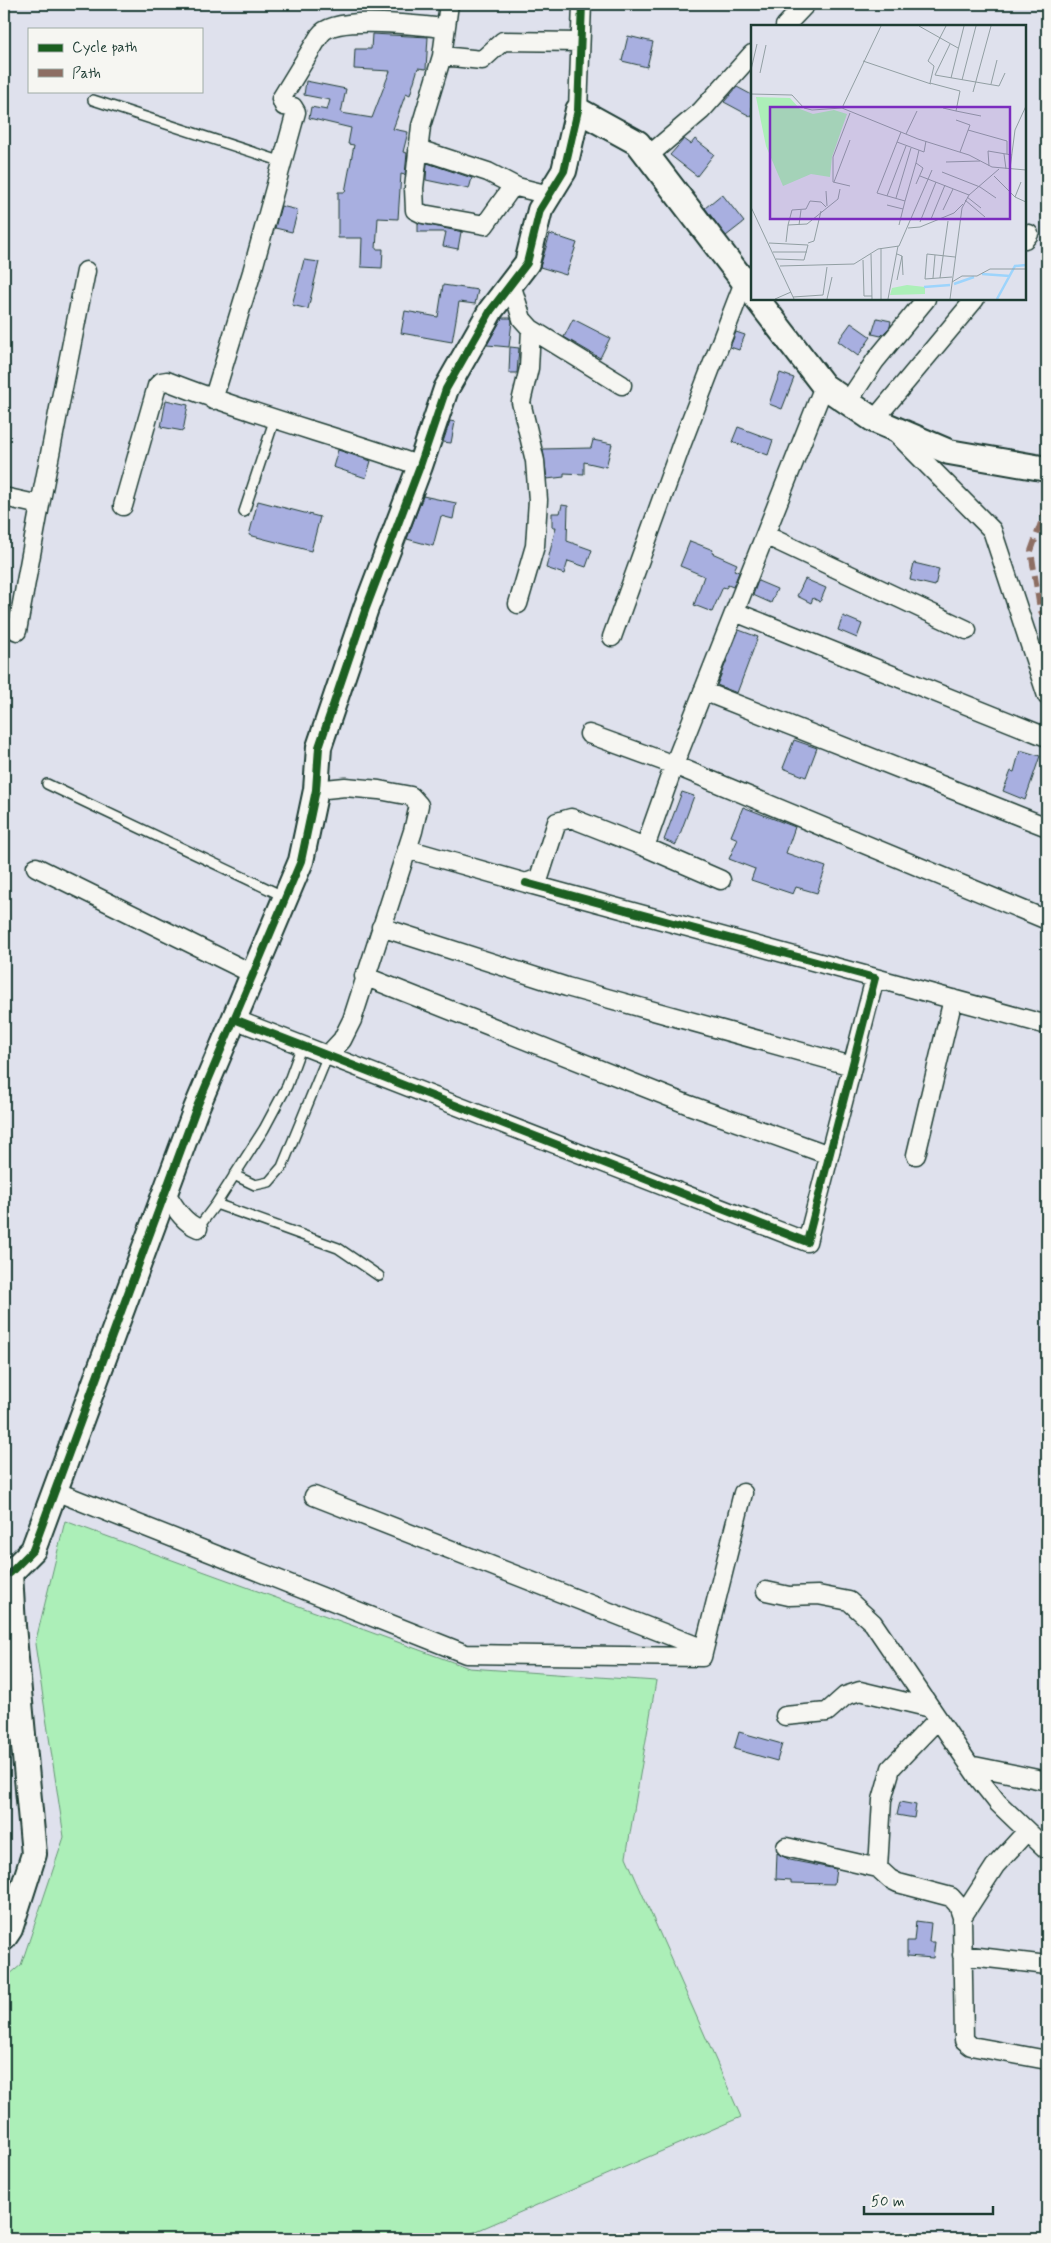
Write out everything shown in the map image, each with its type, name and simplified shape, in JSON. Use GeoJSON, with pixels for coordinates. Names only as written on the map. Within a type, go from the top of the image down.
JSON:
{"type":"FeatureCollection","features":[{"type":"Feature","properties":{"kind":"street"},"geometry":{"type":"LineString","coordinates":[[449,4],[444,28],[442,56],[421,126],[413,193],[415,210],[417,212],[485,224],[510,190],[517,187]]}},
{"type":"Feature","properties":{"kind":"street"},"geometry":{"type":"LineString","coordinates":[[4,1938],[10,1929],[34,1854],[7,1572],[33,1550],[196,1109],[301,861],[316,790],[319,747],[366,608],[420,466],[446,389],[491,310],[526,263],[540,210],[564,171],[578,110],[582,4]]}},
{"type":"Feature","properties":{"kind":"street"},"geometry":{"type":"LineString","coordinates":[[786,25],[806,4]]}},
{"type":"Feature","properties":{"kind":"street"},"geometry":{"type":"LineString","coordinates":[[213,400],[296,112],[293,107],[284,106],[281,99],[322,32],[366,21],[444,28]]}},
{"type":"Feature","properties":{"kind":"street"},"geometry":{"type":"LineString","coordinates":[[442,56],[482,60],[503,40],[580,42]]}},
{"type":"Feature","properties":{"kind":"street"},"geometry":{"type":"LineString","coordinates":[[648,156],[701,111],[751,55]]}},
{"type":"Feature","properties":{"kind":"street"},"geometry":{"type":"LineString","coordinates":[[578,110],[638,143],[751,286]]}},
{"type":"Feature","properties":{"kind":"street"},"geometry":{"type":"LineString","coordinates":[[418,149],[488,172],[517,187],[549,195]]}},
{"type":"Feature","properties":{"kind":"street"},"geometry":{"type":"LineString","coordinates":[[17,631],[86,271]]}},
{"type":"Feature","properties":{"kind":"street"},"geometry":{"type":"LineString","coordinates":[[511,284],[522,319],[530,329],[622,385]]}},
{"type":"Feature","properties":{"kind":"street"},"geometry":{"type":"LineString","coordinates":[[612,637],[682,443],[751,289]]}},
{"type":"Feature","properties":{"kind":"street"},"geometry":{"type":"LineString","coordinates":[[761,300],[824,386],[847,403],[882,423],[949,452],[1047,469]]}},
{"type":"Feature","properties":{"kind":"street"},"geometry":{"type":"LineString","coordinates":[[847,403],[875,361],[925,300]]}},
{"type":"Feature","properties":{"kind":"street"},"geometry":{"type":"LineString","coordinates":[[882,423],[974,300]]}},
{"type":"Feature","properties":{"kind":"street"},"geometry":{"type":"LineString","coordinates":[[518,604],[535,546],[538,500],[535,461],[522,402],[529,368],[530,329]]}},
{"type":"Feature","properties":{"kind":"street"},"geometry":{"type":"LineString","coordinates":[[123,506],[157,386],[161,382],[167,381],[213,400],[275,418],[420,466]]}},
{"type":"Feature","properties":{"kind":"street"},"geometry":{"type":"LineString","coordinates":[[645,847],[674,764],[824,386]]}},
{"type":"Feature","properties":{"kind":"street"},"geometry":{"type":"LineString","coordinates":[[882,423],[992,530],[1047,696]]}},
{"type":"Feature","properties":{"kind":"street"},"geometry":{"type":"LineString","coordinates":[[4,497],[40,505]]}},
{"type":"Feature","properties":{"kind":"street"},"geometry":{"type":"LineString","coordinates":[[765,535],[967,630]]}},
{"type":"Feature","properties":{"kind":"street"},"geometry":{"type":"LineString","coordinates":[[734,612],[1044,736]]}},
{"type":"Feature","properties":{"kind":"street"},"geometry":{"type":"LineString","coordinates":[[703,691],[1047,827]]}},
{"type":"Feature","properties":{"kind":"street"},"geometry":{"type":"LineString","coordinates":[[589,734],[674,764],[1047,920]]}},
{"type":"Feature","properties":{"kind":"street"},"geometry":{"type":"LineString","coordinates":[[316,790],[345,786],[411,796],[419,805],[407,849],[364,976],[352,1020],[342,1040],[328,1055]]}},
{"type":"Feature","properties":{"kind":"street"},"geometry":{"type":"LineString","coordinates":[[526,883],[539,878],[557,822],[571,818],[722,880]]}},
{"type":"Feature","properties":{"kind":"street"},"geometry":{"type":"LineString","coordinates":[[407,849],[1047,1025]]}},
{"type":"Feature","properties":{"kind":"street"},"geometry":{"type":"LineString","coordinates":[[36,867],[253,974]]}},
{"type":"Feature","properties":{"kind":"street"},"geometry":{"type":"LineString","coordinates":[[381,927],[567,987],[852,1066]]}},
{"type":"Feature","properties":{"kind":"street"},"geometry":{"type":"LineString","coordinates":[[364,976],[689,1105],[829,1155]]}},
{"type":"Feature","properties":{"kind":"street"},"geometry":{"type":"LineString","coordinates":[[234,1019],[807,1242],[875,978]]}},
{"type":"Feature","properties":{"kind":"street"},"geometry":{"type":"LineString","coordinates":[[916,1155],[953,1000]]}},
{"type":"Feature","properties":{"kind":"street"},"geometry":{"type":"LineString","coordinates":[[165,1192],[181,1216],[191,1225],[198,1228]]}},
{"type":"Feature","properties":{"kind":"street"},"geometry":{"type":"LineString","coordinates":[[55,1491],[466,1654],[702,1657],[743,1493]]}},
{"type":"Feature","properties":{"kind":"street"},"geometry":{"type":"LineString","coordinates":[[314,1496],[704,1650]]}},
{"type":"Feature","properties":{"kind":"street"},"geometry":{"type":"LineString","coordinates":[[766,1591],[789,1596],[818,1595],[850,1601],[873,1623],[969,1765],[998,1803],[1047,1850]]}},
{"type":"Feature","properties":{"kind":"street"},"geometry":{"type":"LineString","coordinates":[[785,1716],[827,1712],[845,1696],[860,1691],[934,1714]]}},
{"type":"Feature","properties":{"kind":"street"},"geometry":{"type":"LineString","coordinates":[[878,1868],[882,1800],[892,1768],[934,1714]]}},
{"type":"Feature","properties":{"kind":"street"},"geometry":{"type":"LineString","coordinates":[[969,1765],[1047,1782]]}},
{"type":"Feature","properties":{"kind":"street"},"geometry":{"type":"LineString","coordinates":[[962,1917],[995,1866],[1027,1831]]}},
{"type":"Feature","properties":{"kind":"street"},"geometry":{"type":"LineString","coordinates":[[786,1847],[878,1868],[898,1883],[951,1897],[958,1905],[962,1917],[964,2040],[971,2046],[1047,2060]]}},
{"type":"Feature","properties":{"kind":"street"},"geometry":{"type":"LineString","coordinates":[[962,1954],[1047,1965]]}},
{"type":"Feature","properties":{"kind":"lane"},"geometry":{"type":"LineString","coordinates":[[93,100],[283,162]]}},
{"type":"Feature","properties":{"kind":"lane"},"geometry":{"type":"LineString","coordinates":[[244,512],[275,418]]}},
{"type":"Feature","properties":{"kind":"lane"},"geometry":{"type":"LineString","coordinates":[[47,784],[286,897]]}},
{"type":"Feature","properties":{"kind":"lane"},"geometry":{"type":"LineString","coordinates":[[198,1228],[216,1204],[274,1112],[287,1086],[302,1045]]}},
{"type":"Feature","properties":{"kind":"lane"},"geometry":{"type":"LineString","coordinates":[[234,1175],[255,1185],[269,1182],[282,1167],[328,1055]]}},
{"type":"Feature","properties":{"kind":"lane"},"geometry":{"type":"LineString","coordinates":[[216,1204],[338,1248],[379,1276]]}},
{"type":"Feature","properties":{"kind":"green space"},"geometry":{"type":"Polygon","coordinates":[[[65,1521],[469,1668],[656,1681],[626,1857],[741,2117],[458,2239],[4,2239],[4,1979],[21,1965],[64,1837],[35,1644],[65,1521]]]}},
{"type":"Feature","properties":{"kind":"building"},"geometry":{"type":"Polygon","coordinates":[[[372,34],[428,37],[426,69],[418,68],[410,95],[406,93],[393,129],[408,132],[403,152],[407,153],[405,175],[401,174],[398,219],[378,218],[376,249],[383,249],[382,268],[361,267],[362,238],[338,238],[338,192],[345,192],[354,145],[348,144],[351,128],[309,118],[311,107],[327,110],[330,100],[304,95],[306,81],[346,89],[341,113],[372,118],[390,71],[354,69],[355,49],[371,49],[372,34]]]}},
{"type":"Feature","properties":{"kind":"building"},"geometry":{"type":"Polygon","coordinates":[[[628,36],[653,42],[647,67],[622,61],[628,36]]]}},
{"type":"Feature","properties":{"kind":"building"},"geometry":{"type":"Polygon","coordinates":[[[737,87],[751,94],[751,116],[724,102],[737,87]]]}},
{"type":"Feature","properties":{"kind":"building"},"geometry":{"type":"Polygon","coordinates":[[[684,139],[691,144],[695,139],[714,154],[697,176],[670,155],[684,139]]]}},
{"type":"Feature","properties":{"kind":"building"},"geometry":{"type":"Polygon","coordinates":[[[427,163],[472,178],[469,189],[426,180],[427,163]]]}},
{"type":"Feature","properties":{"kind":"building"},"geometry":{"type":"Polygon","coordinates":[[[722,194],[744,222],[726,236],[705,208],[722,194]]]}},
{"type":"Feature","properties":{"kind":"building"},"geometry":{"type":"Polygon","coordinates":[[[281,206],[298,210],[292,232],[275,228],[281,206]]]}},
{"type":"Feature","properties":{"kind":"building"},"geometry":{"type":"Polygon","coordinates":[[[418,223],[463,232],[461,232],[458,249],[443,246],[446,232],[418,232],[418,223]]]}},
{"type":"Feature","properties":{"kind":"building"},"geometry":{"type":"Polygon","coordinates":[[[550,234],[577,243],[566,275],[540,267],[550,234]]]}},
{"type":"Feature","properties":{"kind":"building"},"geometry":{"type":"Polygon","coordinates":[[[304,260],[319,262],[308,309],[292,305],[304,260]]]}},
{"type":"Feature","properties":{"kind":"building"},"geometry":{"type":"Polygon","coordinates":[[[443,285],[478,290],[475,304],[459,302],[452,342],[401,333],[405,311],[438,317],[443,285]]]}},
{"type":"Feature","properties":{"kind":"building"},"geometry":{"type":"Polygon","coordinates":[[[502,318],[511,318],[512,321],[509,347],[487,345],[502,318]]]}},
{"type":"Feature","properties":{"kind":"building"},"geometry":{"type":"Polygon","coordinates":[[[877,318],[891,321],[890,327],[881,336],[872,334],[877,318]]]}},
{"type":"Feature","properties":{"kind":"building"},"geometry":{"type":"Polygon","coordinates":[[[573,319],[610,338],[600,358],[564,337],[573,319]]]}},
{"type":"Feature","properties":{"kind":"building"},"geometry":{"type":"Polygon","coordinates":[[[851,323],[871,337],[858,356],[838,341],[851,323]]]}},
{"type":"Feature","properties":{"kind":"building"},"geometry":{"type":"Polygon","coordinates":[[[736,332],[745,335],[739,350],[730,347],[736,332]]]}},
{"type":"Feature","properties":{"kind":"building"},"geometry":{"type":"Polygon","coordinates":[[[510,347],[519,348],[517,373],[509,373],[510,347]]]}},
{"type":"Feature","properties":{"kind":"building"},"geometry":{"type":"Polygon","coordinates":[[[780,373],[794,378],[782,409],[769,404],[780,373]]]}},
{"type":"Feature","properties":{"kind":"building"},"geometry":{"type":"Polygon","coordinates":[[[166,400],[188,405],[183,431],[161,427],[166,400]]]}},
{"type":"Feature","properties":{"kind":"building"},"geometry":{"type":"Polygon","coordinates":[[[450,421],[455,422],[451,443],[443,442],[450,421]]]}},
{"type":"Feature","properties":{"kind":"building"},"geometry":{"type":"Polygon","coordinates":[[[738,427],[773,440],[768,455],[732,442],[738,427]]]}},
{"type":"Feature","properties":{"kind":"building"},"geometry":{"type":"Polygon","coordinates":[[[593,440],[612,444],[606,467],[584,462],[584,474],[564,473],[564,477],[547,479],[543,449],[591,448],[593,440]]]}},
{"type":"Feature","properties":{"kind":"building"},"geometry":{"type":"Polygon","coordinates":[[[338,450],[371,461],[366,478],[333,467],[338,450]]]}},
{"type":"Feature","properties":{"kind":"building"},"geometry":{"type":"Polygon","coordinates":[[[423,496],[456,503],[453,519],[441,516],[433,546],[407,539],[423,496]]]}},
{"type":"Feature","properties":{"kind":"building"},"geometry":{"type":"Polygon","coordinates":[[[258,501],[320,517],[311,551],[249,535],[258,501]]]}},
{"type":"Feature","properties":{"kind":"building"},"geometry":{"type":"Polygon","coordinates":[[[562,505],[568,506],[567,541],[592,550],[586,567],[568,561],[564,574],[546,568],[556,527],[552,527],[552,513],[560,513],[562,505]]]}},
{"type":"Feature","properties":{"kind":"building"},"geometry":{"type":"Polygon","coordinates":[[[690,541],[713,550],[712,553],[737,564],[734,570],[739,572],[733,587],[728,585],[726,588],[723,587],[712,612],[694,605],[704,576],[680,566],[690,541]]]}},
{"type":"Feature","properties":{"kind":"building"},"geometry":{"type":"Polygon","coordinates":[[[914,563],[939,569],[935,586],[910,580],[914,563]]]}},
{"type":"Feature","properties":{"kind":"building"},"geometry":{"type":"Polygon","coordinates":[[[805,579],[826,588],[820,602],[813,598],[811,603],[797,596],[805,579]]]}},
{"type":"Feature","properties":{"kind":"building"},"geometry":{"type":"Polygon","coordinates":[[[758,581],[777,589],[771,603],[753,595],[758,581]]]}},
{"type":"Feature","properties":{"kind":"building"},"geometry":{"type":"Polygon","coordinates":[[[843,616],[862,624],[857,638],[838,630],[843,616]]]}},
{"type":"Feature","properties":{"kind":"building"},"geometry":{"type":"Polygon","coordinates":[[[739,630],[758,637],[737,693],[717,685],[739,630]]]}},
{"type":"Feature","properties":{"kind":"building"},"geometry":{"type":"Polygon","coordinates":[[[794,740],[817,748],[806,777],[783,768],[794,740]]]}},
{"type":"Feature","properties":{"kind":"building"},"geometry":{"type":"Polygon","coordinates":[[[1020,750],[1040,756],[1025,800],[1003,791],[1011,771],[1014,772],[1020,750]]]}},
{"type":"Feature","properties":{"kind":"building"},"geometry":{"type":"Polygon","coordinates":[[[682,792],[694,796],[676,845],[664,840],[682,792]]]}},
{"type":"Feature","properties":{"kind":"building"},"geometry":{"type":"Polygon","coordinates":[[[743,807],[795,827],[786,853],[826,867],[817,893],[796,887],[793,894],[751,880],[755,869],[729,859],[738,839],[731,836],[743,807]]]}},
{"type":"Feature","properties":{"kind":"building"},"geometry":{"type":"Polygon","coordinates":[[[739,1732],[782,1744],[777,1761],[734,1749],[739,1732]]]}},
{"type":"Feature","properties":{"kind":"building"},"geometry":{"type":"Polygon","coordinates":[[[900,1802],[916,1805],[914,1818],[897,1815],[900,1802]]]}},
{"type":"Feature","properties":{"kind":"building"},"geometry":{"type":"Polygon","coordinates":[[[777,1853],[790,1860],[836,1869],[834,1884],[791,1883],[791,1880],[776,1879],[777,1853]]]}},
{"type":"Feature","properties":{"kind":"building"},"geometry":{"type":"Polygon","coordinates":[[[916,1921],[931,1923],[929,1942],[935,1942],[933,1958],[907,1956],[907,1941],[914,1941],[916,1921]]]}},
{"type":"Feature","properties":{"kind":"marked path"},"geometry":{"type":"LineString","coordinates":[[1047,506],[1031,551],[1040,609],[1047,623]]}},
{"type":"Feature","properties":{"kind":"cycle path"},"geometry":{"type":"LineString","coordinates":[[10,1573],[33,1550],[196,1109],[301,861],[316,790],[319,747],[366,608],[420,466],[446,389],[491,310],[527,263],[540,210],[564,171],[578,110],[582,4]]}},
{"type":"Feature","properties":{"kind":"cycle path"},"geometry":{"type":"LineString","coordinates":[[234,1019],[807,1242],[875,978],[526,883]]}}]}
